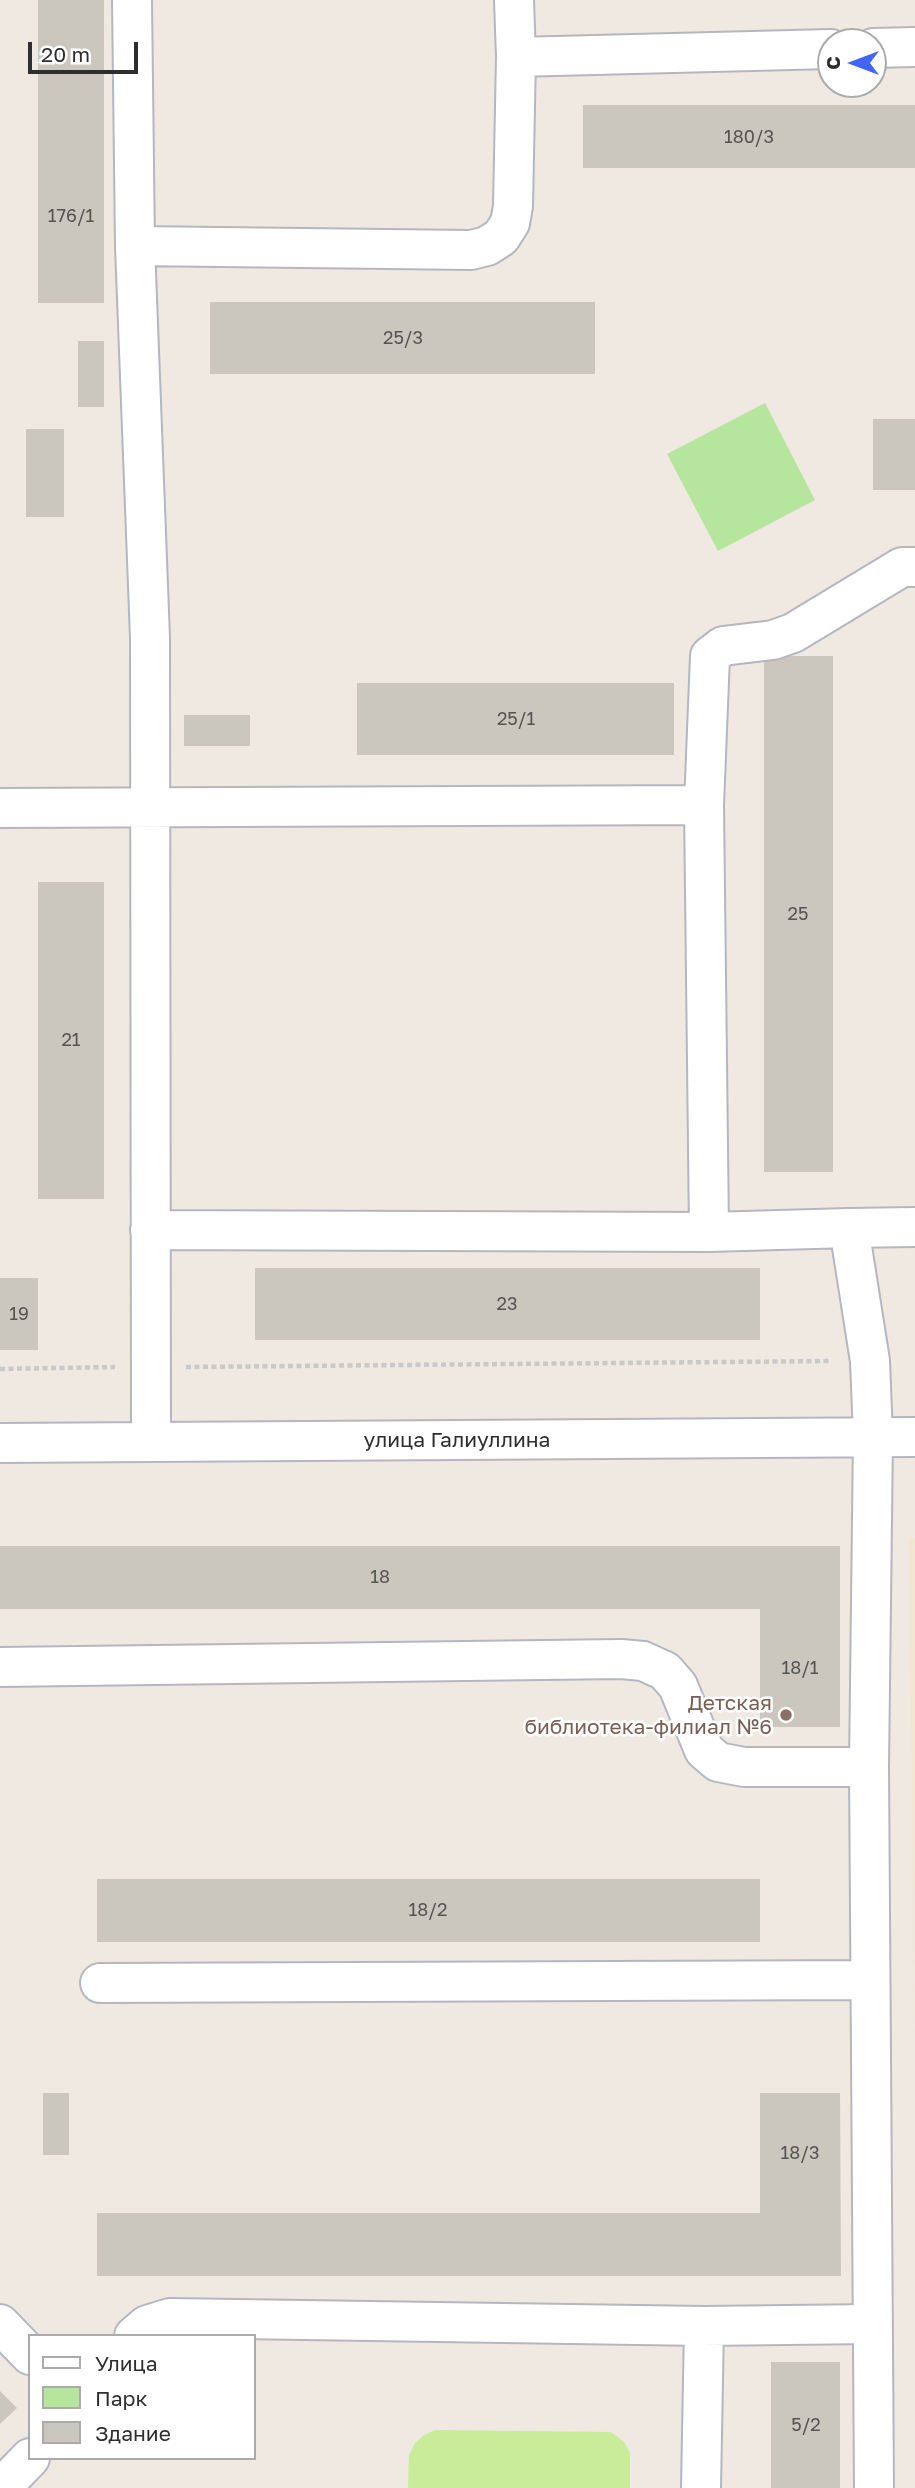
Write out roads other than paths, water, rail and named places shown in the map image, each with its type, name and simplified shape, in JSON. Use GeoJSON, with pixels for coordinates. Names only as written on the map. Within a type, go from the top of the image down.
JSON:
{"type":"FeatureCollection","features":[{"type":"Feature","properties":{"kind":"street"},"geometry":{"type":"LineString","coordinates":[[132,0],[135,246],[150,638],[151,1441]]}},
{"type":"Feature","properties":{"kind":"street"},"geometry":{"type":"LineString","coordinates":[[135,246],[471,250],[487,246],[501,237],[510,223],[513,206],[516,57],[513,0]]}},
{"type":"Feature","properties":{"kind":"street"},"geometry":{"type":"LineString","coordinates":[[887,48],[915,47]]}},
{"type":"Feature","properties":{"kind":"street"},"geometry":{"type":"LineString","coordinates":[[516,57],[817,49]]}},
{"type":"Feature","properties":{"kind":"street"},"geometry":{"type":"LineString","coordinates":[[709,1232],[704,805],[710,656],[723,646],[773,640],[793,633],[902,566],[915,567]]}},
{"type":"Feature","properties":{"kind":"street"},"geometry":{"type":"LineString","coordinates":[[0,808],[704,805]]}},
{"type":"Feature","properties":{"kind":"street"},"geometry":{"type":"LineString","coordinates":[[150,1230],[709,1232],[915,1227]]}},
{"type":"Feature","properties":{"kind":"street"},"geometry":{"type":"LineString","coordinates":[[849,1228],[870,1361],[873,1437],[869,1767],[874,2488]]}},
{"type":"Feature","properties":{"kind":"street","name":"улица Галиуллина"},"geometry":{"type":"LineString","coordinates":[[0,1443],[915,1437]]}},
{"type":"Feature","properties":{"kind":"street"},"geometry":{"type":"LineString","coordinates":[[0,1667],[621,1659],[643,1661],[665,1671],[678,1686],[704,1750],[718,1762],[744,1767],[869,1767]]}},
{"type":"Feature","properties":{"kind":"street"},"geometry":{"type":"LineString","coordinates":[[100,1983],[870,1980]]}},
{"type":"Feature","properties":{"kind":"street"},"geometry":{"type":"LineString","coordinates":[[136,2334],[147,2325],[170,2318],[704,2326],[872,2324]]}},
{"type":"Feature","properties":{"kind":"street"},"geometry":{"type":"LineString","coordinates":[[0,2324],[28,2353]]}},
{"type":"Feature","properties":{"kind":"street"},"geometry":{"type":"LineString","coordinates":[[701,2488],[704,2326]]}},
{"type":"Feature","properties":{"kind":"place","name":"Детская библиотека-филиал №6"},"geometry":{"type":"Point","coordinates":[786,1715]}}]}
